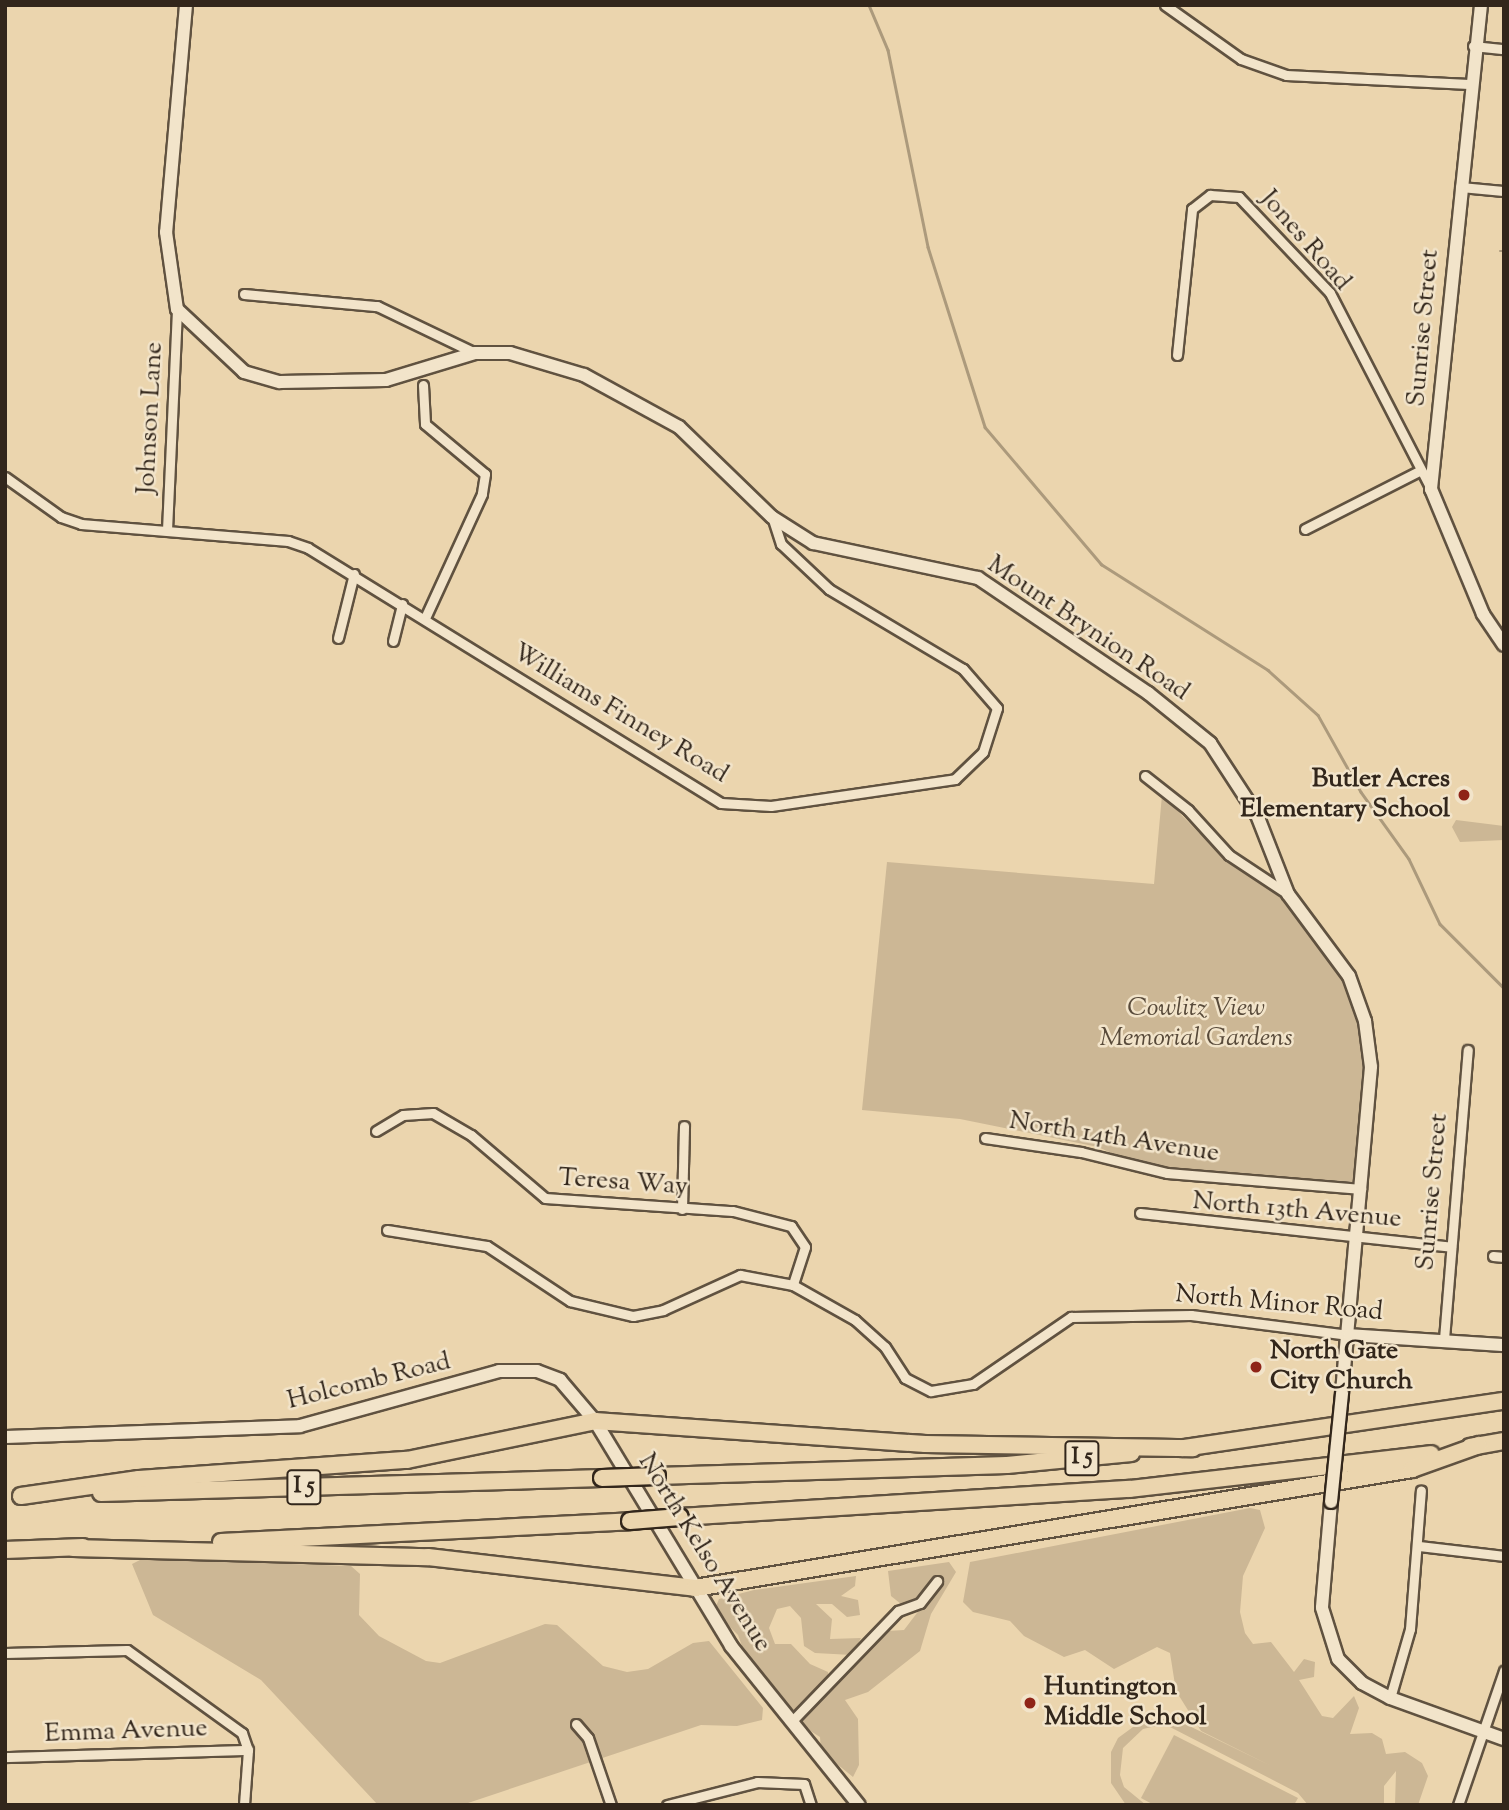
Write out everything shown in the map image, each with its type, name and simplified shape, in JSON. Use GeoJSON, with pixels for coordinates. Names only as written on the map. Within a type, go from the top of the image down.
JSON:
{"type":"FeatureCollection","features":[{"type":"Feature","properties":{"kind":"highway","name":"I 5"},"geometry":{"type":"LineString","coordinates":[[13,1496],[1007,1465],[1193,1448],[1504,1401]]}},
{"type":"Feature","properties":{"kind":"highway"},"geometry":{"type":"LineString","coordinates":[[13,1496],[139,1479],[407,1460],[595,1421],[925,1444],[1193,1448]]}},
{"type":"Feature","properties":{"kind":"highway","name":"I 5"},"geometry":{"type":"LineString","coordinates":[[5,1550],[630,1521],[1130,1489],[1346,1466],[1504,1441]]}},
{"type":"Feature","properties":{"kind":"highway"},"geometry":{"type":"LineString","coordinates":[[73,1548],[428,1557],[695,1588],[1412,1468],[1479,1445]]}},
{"type":"Feature","properties":{"kind":"street"},"geometry":{"type":"LineString","coordinates":[[177,309],[166,232],[186,5]]}},
{"type":"Feature","properties":{"kind":"street"},"geometry":{"type":"LineString","coordinates":[[1165,5],[1241,60],[1286,75],[1469,84]]}},
{"type":"Feature","properties":{"kind":"street","name":"Sunrise Street"},"geometry":{"type":"LineString","coordinates":[[1480,5],[1469,84],[1431,489],[1502,643]]}},
{"type":"Feature","properties":{"kind":"street"},"geometry":{"type":"LineString","coordinates":[[1473,46],[1504,49]]}},
{"type":"Feature","properties":{"kind":"street"},"geometry":{"type":"LineString","coordinates":[[1460,187],[1504,191]]}},
{"type":"Feature","properties":{"kind":"street","name":"Jones Road"},"geometry":{"type":"LineString","coordinates":[[1177,355],[1192,209],[1210,195],[1239,197],[1330,293],[1419,471],[1431,489]]}},
{"type":"Feature","properties":{"kind":"street"},"geometry":{"type":"LineString","coordinates":[[244,294],[377,306],[475,353]]}},
{"type":"Feature","properties":{"kind":"street","name":"Mount Brynion Road"},"geometry":{"type":"LineString","coordinates":[[177,309],[244,372],[280,382],[386,380],[475,353],[510,354],[584,375],[679,427],[772,517],[813,543],[978,579],[1148,693],[1210,743],[1257,815],[1289,894],[1349,976],[1365,1021],[1371,1068],[1349,1335],[1322,1608],[1338,1659],[1362,1683],[1390,1698]]}},
{"type":"Feature","properties":{"kind":"street","name":"Johnson Lane"},"geometry":{"type":"LineString","coordinates":[[167,530],[177,309]]}},
{"type":"Feature","properties":{"kind":"street"},"geometry":{"type":"LineString","coordinates":[[423,385],[425,425],[485,474],[482,494],[425,618]]}},
{"type":"Feature","properties":{"kind":"street"},"geometry":{"type":"LineString","coordinates":[[1305,529],[1419,471]]}},
{"type":"Feature","properties":{"kind":"street","name":"Williams Finney Road"},"geometry":{"type":"LineString","coordinates":[[5,477],[61,517],[288,541],[354,575],[402,604],[721,803],[771,806],[955,779],[983,752],[997,708],[963,669],[829,589],[781,544],[772,517]]}},
{"type":"Feature","properties":{"kind":"street"},"geometry":{"type":"LineString","coordinates":[[338,638],[354,575]]}},
{"type":"Feature","properties":{"kind":"street"},"geometry":{"type":"LineString","coordinates":[[393,641],[402,604]]}},
{"type":"Feature","properties":{"kind":"street"},"geometry":{"type":"LineString","coordinates":[[1145,776],[1188,810],[1229,855],[1289,894]]}},
{"type":"Feature","properties":{"kind":"street","name":"Sunrise Street"},"geometry":{"type":"LineString","coordinates":[[1444,1339],[1468,1050]]}},
{"type":"Feature","properties":{"kind":"street","name":"Teresa Way"},"geometry":{"type":"LineString","coordinates":[[376,1131],[403,1115],[433,1113],[471,1135],[545,1198],[733,1211],[791,1226],[805,1247],[793,1285]]}},
{"type":"Feature","properties":{"kind":"street"},"geometry":{"type":"LineString","coordinates":[[682,1209],[684,1126]]}},
{"type":"Feature","properties":{"kind":"street","name":"North 14th Avenue"},"geometry":{"type":"LineString","coordinates":[[985,1138],[1081,1152],[1167,1173],[1361,1189]]}},
{"type":"Feature","properties":{"kind":"street","name":"North 13th Avenue"},"geometry":{"type":"LineString","coordinates":[[1140,1213],[1451,1247]]}},
{"type":"Feature","properties":{"kind":"street","name":"North Minor Road"},"geometry":{"type":"LineString","coordinates":[[387,1230],[487,1246],[570,1301],[633,1316],[663,1310],[740,1275],[793,1285],[855,1320],[885,1347],[905,1378],[931,1391],[973,1384],[1070,1317],[1191,1315],[1349,1335],[1444,1339],[1504,1345]]}},
{"type":"Feature","properties":{"kind":"street"},"geometry":{"type":"LineString","coordinates":[[1493,1256],[1504,1257]]}},
{"type":"Feature","properties":{"kind":"street","name":"Holcomb Road"},"geometry":{"type":"LineString","coordinates":[[5,1437],[300,1426],[519,1369],[560,1380],[595,1421]]}},
{"type":"Feature","properties":{"kind":"street","name":"North Kelso Avenue"},"geometry":{"type":"LineString","coordinates":[[595,1421],[732,1646],[859,1805]]}},
{"type":"Feature","properties":{"kind":"street"},"geometry":{"type":"LineString","coordinates":[[1421,1490],[1419,1546],[1410,1629],[1390,1698],[1504,1739]]}},
{"type":"Feature","properties":{"kind":"street"},"geometry":{"type":"LineString","coordinates":[[1419,1546],[1504,1556]]}},
{"type":"Feature","properties":{"kind":"street"},"geometry":{"type":"LineString","coordinates":[[792,1721],[898,1611],[920,1603],[937,1581]]}},
{"type":"Feature","properties":{"kind":"street"},"geometry":{"type":"LineString","coordinates":[[5,1653],[127,1650],[242,1732],[248,1750],[244,1805]]}},
{"type":"Feature","properties":{"kind":"street"},"geometry":{"type":"LineString","coordinates":[[1458,1805],[1504,1671]]}},
{"type":"Feature","properties":{"kind":"street"},"geometry":{"type":"LineString","coordinates":[[576,1724],[588,1738],[611,1805]]}},
{"type":"Feature","properties":{"kind":"street","name":"Emma Avenue"},"geometry":{"type":"LineString","coordinates":[[5,1757],[248,1750]]}},
{"type":"Feature","properties":{"kind":"street"},"geometry":{"type":"LineString","coordinates":[[667,1805],[729,1785],[798,1782],[807,1787],[811,1805]]}},
{"type":"Feature","properties":{"kind":"green space","name":"Cowlitz View Memorial Gardens"},"geometry":{"type":"Polygon","coordinates":[[[1162,795],[1199,833],[1273,889],[1340,970],[1361,1023],[1364,1072],[1356,1184],[1136,1164],[1098,1147],[960,1119],[862,1110],[887,862],[1154,884],[1162,795]]]}},
{"type":"Feature","properties":{"kind":"green space"},"geometry":{"type":"Polygon","coordinates":[[[1456,820],[1504,826],[1504,840],[1460,842],[1452,827],[1456,820]]]}},
{"type":"Feature","properties":{"kind":"green space"},"geometry":{"type":"Polygon","coordinates":[[[1250,1508],[1260,1510],[1265,1528],[1243,1576],[1240,1612],[1245,1633],[1253,1644],[1271,1642],[1294,1672],[1304,1659],[1315,1662],[1314,1677],[1299,1680],[1322,1716],[1333,1718],[1354,1696],[1359,1708],[1350,1734],[1372,1733],[1382,1739],[1386,1754],[1405,1752],[1422,1763],[1428,1776],[1418,1805],[1395,1805],[1396,1771],[1384,1786],[1384,1805],[1308,1805],[1298,1793],[1170,1727],[1156,1726],[1143,1729],[1123,1748],[1120,1775],[1124,1787],[1146,1805],[1126,1805],[1111,1783],[1111,1752],[1118,1738],[1144,1719],[1175,1719],[1269,1765],[1201,1731],[1176,1691],[1170,1653],[1157,1647],[1114,1669],[1085,1650],[1064,1657],[1024,1636],[1010,1621],[973,1612],[963,1602],[970,1562],[1250,1508]]]}},
{"type":"Feature","properties":{"kind":"green space"},"geometry":{"type":"Polygon","coordinates":[[[142,1559],[351,1566],[360,1574],[359,1615],[379,1636],[426,1661],[440,1663],[545,1624],[557,1625],[603,1666],[627,1672],[648,1669],[693,1643],[709,1641],[763,1708],[762,1720],[737,1726],[701,1725],[462,1805],[378,1805],[261,1680],[153,1615],[132,1564],[142,1559]]]}},
{"type":"Feature","properties":{"kind":"green space"},"geometry":{"type":"Polygon","coordinates":[[[949,1562],[956,1572],[931,1614],[920,1651],[868,1692],[845,1700],[858,1719],[859,1765],[853,1777],[821,1751],[820,1737],[801,1725],[745,1654],[738,1635],[714,1611],[719,1599],[754,1590],[856,1576],[855,1586],[841,1596],[858,1600],[860,1615],[847,1617],[832,1604],[816,1604],[832,1619],[830,1639],[861,1638],[852,1655],[815,1653],[804,1646],[801,1618],[790,1606],[777,1609],[769,1628],[775,1644],[791,1644],[810,1664],[828,1672],[829,1691],[867,1647],[888,1631],[904,1630],[920,1609],[920,1599],[901,1604],[891,1596],[888,1571],[949,1562]]]}},
{"type":"Feature","properties":{"kind":"green space"},"geometry":{"type":"Polygon","coordinates":[[[1174,1735],[1298,1798],[1294,1805],[1154,1805],[1141,1798],[1174,1735]]]}},
{"type":"Feature","properties":{"kind":"waterway"},"geometry":{"type":"LineString","coordinates":[[869,5],[888,50],[928,247],[985,427],[1101,564],[1268,670],[1318,715],[1361,792],[1409,859],[1440,924],[1504,988]]}},
{"type":"Feature","properties":{"kind":"place","name":"Butler Acres Elementary School"},"geometry":{"type":"Point","coordinates":[1464,795]}},
{"type":"Feature","properties":{"kind":"place","name":"North Gate City Church"},"geometry":{"type":"Point","coordinates":[1256,1367]}},
{"type":"Feature","properties":{"kind":"place","name":"Huntington Middle School"},"geometry":{"type":"Point","coordinates":[1030,1703]}}]}
